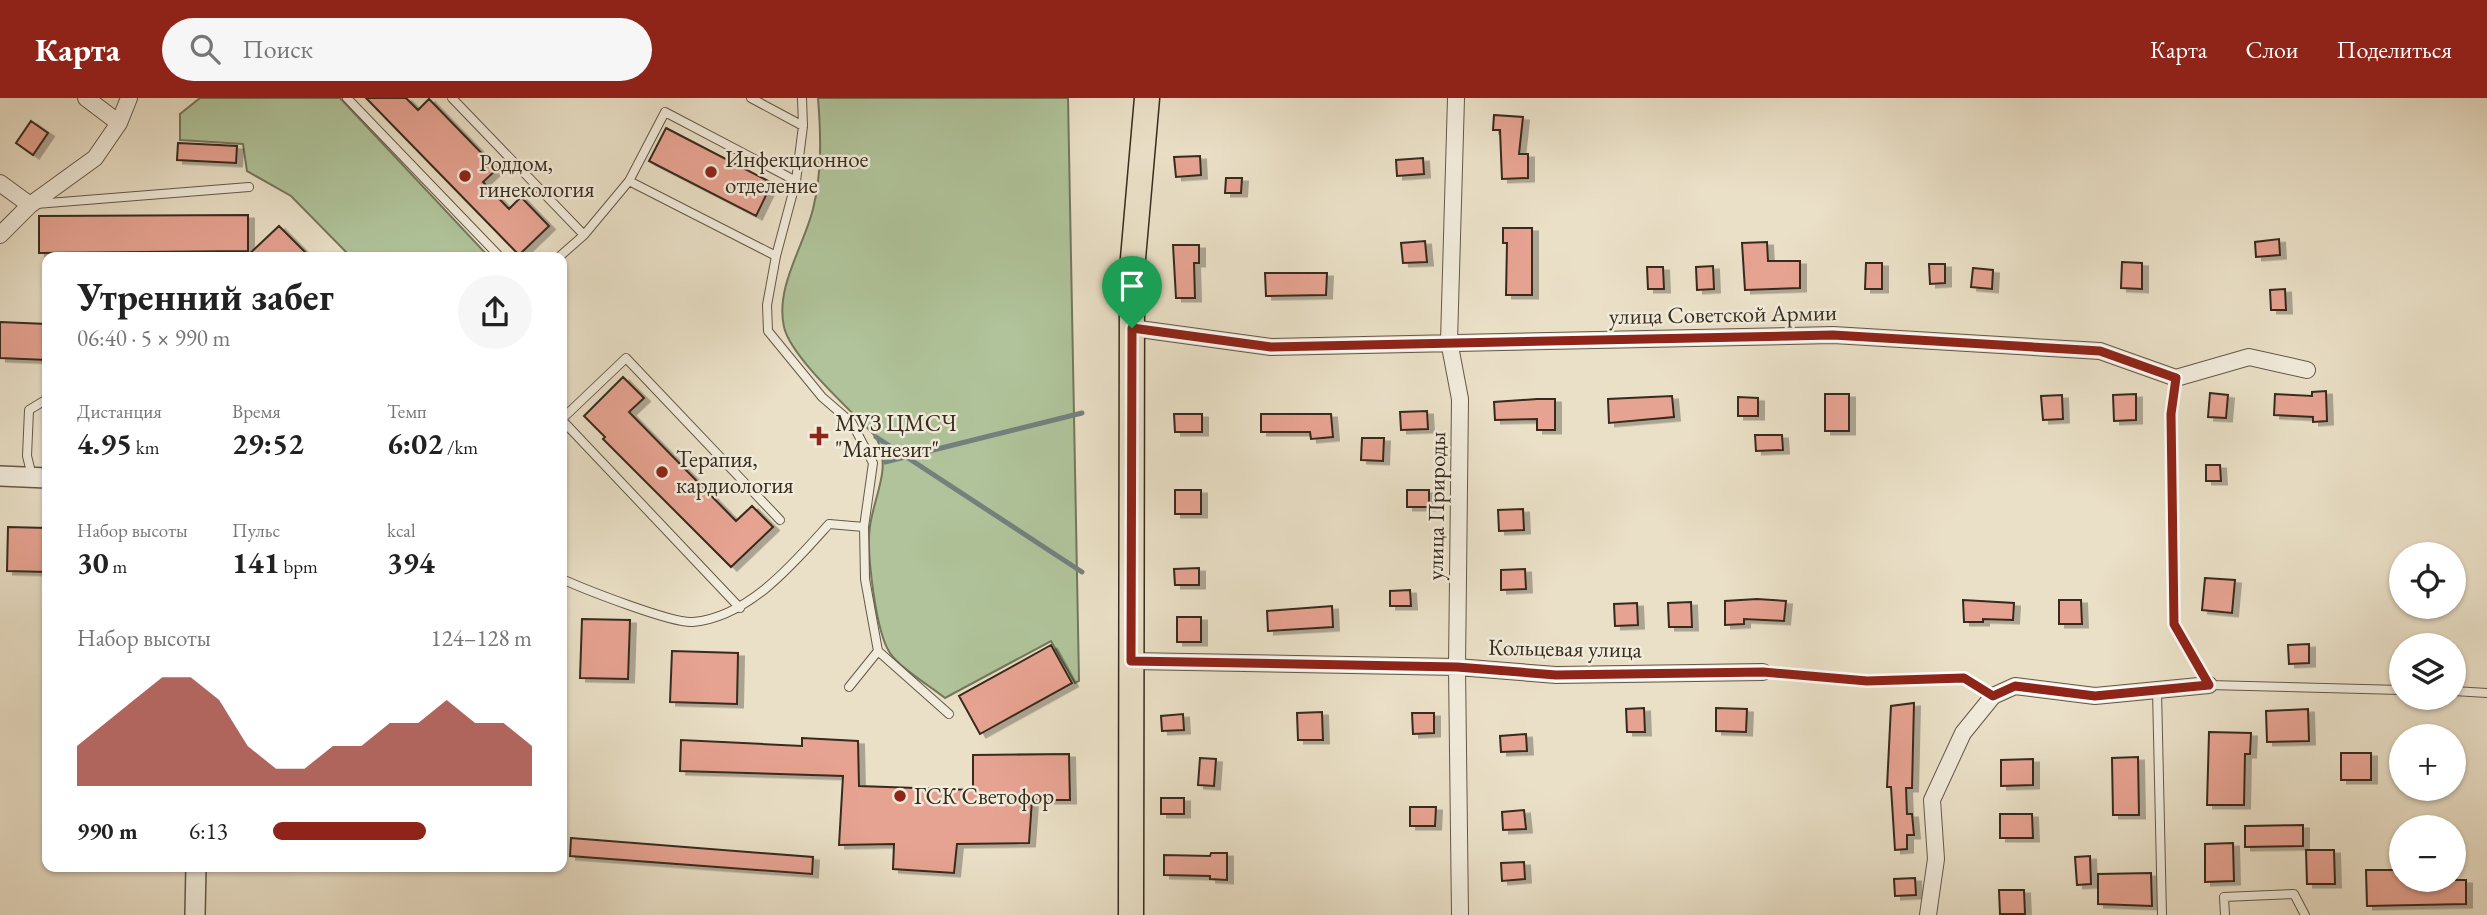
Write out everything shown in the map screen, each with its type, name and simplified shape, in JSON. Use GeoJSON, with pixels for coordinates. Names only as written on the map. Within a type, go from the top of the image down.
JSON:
{"type":"FeatureCollection","features":[{"type":"Feature","properties":{"kind":"main road"},"geometry":{"type":"LineString","coordinates":[[1130,915],[1132,328],[1136,210],[1147,98]]}},
{"type":"Feature","properties":{"kind":"street"},"geometry":{"type":"LineString","coordinates":[[86,98],[119,123]]}},
{"type":"Feature","properties":{"kind":"street"},"geometry":{"type":"LineString","coordinates":[[0,235],[30,205],[95,158],[119,123],[129,98]]}},
{"type":"Feature","properties":{"kind":"street","name":"улица Природы"},"geometry":{"type":"LineString","coordinates":[[1456,98],[1449,341],[1460,400],[1457,667],[1461,915]]}},
{"type":"Feature","properties":{"kind":"street"},"geometry":{"type":"LineString","coordinates":[[0,183],[30,205]]}},
{"type":"Feature","properties":{"kind":"street","name":"улица Советской Армии"},"geometry":{"type":"LineString","coordinates":[[1132,328],[1271,347],[1449,341],[1833,335],[2100,351],[2176,378]]}},
{"type":"Feature","properties":{"kind":"street"},"geometry":{"type":"LineString","coordinates":[[2176,378],[2249,358],[2307,370]]}},
{"type":"Feature","properties":{"kind":"street"},"geometry":{"type":"LineString","coordinates":[[0,476],[40,478]]}},
{"type":"Feature","properties":{"kind":"street","name":"Кольцевая улица"},"geometry":{"type":"LineString","coordinates":[[1131,661],[1457,667],[1556,675],[1763,672]]}},
{"type":"Feature","properties":{"kind":"street"},"geometry":{"type":"LineString","coordinates":[[1928,915],[1936,859],[1931,800],[1963,733],[1993,696],[2015,686],[2095,696],[2209,685]]}},
{"type":"Feature","properties":{"kind":"street"},"geometry":{"type":"LineString","coordinates":[[195,915],[196,872]]}},
{"type":"Feature","properties":{"kind":"lane"},"geometry":{"type":"LineString","coordinates":[[347,98],[495,252]]}},
{"type":"Feature","properties":{"kind":"lane"},"geometry":{"type":"LineString","coordinates":[[452,98],[584,235]]}},
{"type":"Feature","properties":{"kind":"lane"},"geometry":{"type":"LineString","coordinates":[[751,98],[803,126]]}},
{"type":"Feature","properties":{"kind":"lane"},"geometry":{"type":"LineString","coordinates":[[802,98],[803,126],[796,181],[776,256],[767,305],[768,331],[822,397],[852,423],[873,463],[864,527],[865,579],[878,651],[949,714]]}},
{"type":"Feature","properties":{"kind":"lane"},"geometry":{"type":"LineString","coordinates":[[565,252],[584,235],[629,181],[665,112],[796,181]]}},
{"type":"Feature","properties":{"kind":"lane"},"geometry":{"type":"LineString","coordinates":[[629,181],[776,256]]}},
{"type":"Feature","properties":{"kind":"lane"},"geometry":{"type":"LineString","coordinates":[[30,205],[248,187]]}},
{"type":"Feature","properties":{"kind":"lane"},"geometry":{"type":"LineString","coordinates":[[567,414],[626,358],[780,520]]}},
{"type":"Feature","properties":{"kind":"lane"},"geometry":{"type":"LineString","coordinates":[[2176,378],[2171,414],[2174,624],[2209,685],[2389,690]]}},
{"type":"Feature","properties":{"kind":"lane"},"geometry":{"type":"LineString","coordinates":[[40,478],[27,456],[29,410],[42,402]]}},
{"type":"Feature","properties":{"kind":"lane"},"geometry":{"type":"LineString","coordinates":[[567,424],[740,608]]}},
{"type":"Feature","properties":{"kind":"lane"},"geometry":{"type":"LineString","coordinates":[[567,581],[645,609],[692,622],[740,608],[799,558],[829,524],[864,527]]}},
{"type":"Feature","properties":{"kind":"lane"},"geometry":{"type":"LineString","coordinates":[[849,687],[878,651]]}},
{"type":"Feature","properties":{"kind":"lane","name":"Кольцевая улица"},"geometry":{"type":"LineString","coordinates":[[1763,672],[1867,681],[1964,678],[1993,696]]}},
{"type":"Feature","properties":{"kind":"lane"},"geometry":{"type":"LineString","coordinates":[[2157,690],[2162,915]]}},
{"type":"Feature","properties":{"kind":"lane"},"geometry":{"type":"LineString","coordinates":[[2466,692],[2487,693]]}},
{"type":"Feature","properties":{"kind":"lane"},"geometry":{"type":"LineString","coordinates":[[2225,915],[2224,897],[2294,894],[2305,915]]}},
{"type":"Feature","properties":{"kind":"green space"},"geometry":{"type":"Polygon","coordinates":[[[200,98],[340,98],[484,252],[346,252],[291,196],[247,171],[243,144],[180,140],[180,114],[200,98]]]}},
{"type":"Feature","properties":{"kind":"green space"},"geometry":{"type":"Polygon","coordinates":[[[818,98],[1068,98],[1079,681],[1075,683],[1051,641],[945,698],[901,665],[885,643],[876,611],[869,554],[870,526],[881,481],[881,449],[876,437],[798,354],[784,327],[782,312],[787,282],[809,223],[818,182],[818,98]]]}},
{"type":"Feature","properties":{"kind":"building","name":"Роддом, гинекология"},"geometry":{"type":"Polygon","coordinates":[[[366,98],[406,98],[418,110],[429,99],[497,169],[483,182],[509,209],[521,197],[549,226],[522,252],[516,252],[366,98]]]}},
{"type":"Feature","properties":{"kind":"building"},"geometry":{"type":"Polygon","coordinates":[[[1494,115],[1523,117],[1519,154],[1528,154],[1528,178],[1502,179],[1500,130],[1493,130],[1494,115]]]}},
{"type":"Feature","properties":{"kind":"building"},"geometry":{"type":"Polygon","coordinates":[[[31,121],[48,133],[33,155],[16,143],[31,121]]]}},
{"type":"Feature","properties":{"kind":"building","name":"Инфекционное отделение"},"geometry":{"type":"Polygon","coordinates":[[[666,128],[772,183],[756,216],[649,161],[666,128]]]}},
{"type":"Feature","properties":{"kind":"building"},"geometry":{"type":"Polygon","coordinates":[[[178,143],[237,146],[236,163],[177,160],[178,143]]]}},
{"type":"Feature","properties":{"kind":"building"},"geometry":{"type":"Polygon","coordinates":[[[1200,156],[1201,175],[1176,177],[1174,157],[1200,156]]]}},
{"type":"Feature","properties":{"kind":"building"},"geometry":{"type":"Polygon","coordinates":[[[1423,158],[1424,174],[1397,176],[1396,160],[1423,158]]]}},
{"type":"Feature","properties":{"kind":"building"},"geometry":{"type":"Polygon","coordinates":[[[1226,178],[1242,178],[1241,193],[1225,193],[1226,178]]]}},
{"type":"Feature","properties":{"kind":"building"},"geometry":{"type":"Polygon","coordinates":[[[248,215],[248,251],[39,253],[39,216],[248,215]]]}},
{"type":"Feature","properties":{"kind":"building"},"geometry":{"type":"Polygon","coordinates":[[[279,226],[305,252],[251,252],[279,226]]]}},
{"type":"Feature","properties":{"kind":"building"},"geometry":{"type":"Polygon","coordinates":[[[1503,228],[1532,228],[1532,295],[1506,295],[1507,243],[1503,243],[1503,228]]]}},
{"type":"Feature","properties":{"kind":"building"},"geometry":{"type":"Polygon","coordinates":[[[2279,239],[2280,255],[2256,257],[2255,242],[2279,239]]]}},
{"type":"Feature","properties":{"kind":"building"},"geometry":{"type":"Polygon","coordinates":[[[1425,241],[1427,262],[1403,263],[1401,243],[1425,241]]]}},
{"type":"Feature","properties":{"kind":"building"},"geometry":{"type":"Polygon","coordinates":[[[1767,242],[1768,261],[1800,261],[1800,288],[1745,290],[1742,243],[1767,242]]]}},
{"type":"Feature","properties":{"kind":"building"},"geometry":{"type":"Polygon","coordinates":[[[1173,245],[1199,245],[1199,263],[1194,263],[1195,298],[1176,298],[1173,245]]]}},
{"type":"Feature","properties":{"kind":"building"},"geometry":{"type":"Polygon","coordinates":[[[2122,262],[2142,263],[2142,289],[2121,288],[2122,262]]]}},
{"type":"Feature","properties":{"kind":"building"},"geometry":{"type":"Polygon","coordinates":[[[1866,263],[1882,263],[1882,289],[1865,289],[1866,263]]]}},
{"type":"Feature","properties":{"kind":"building"},"geometry":{"type":"Polygon","coordinates":[[[1929,264],[1945,264],[1945,283],[1930,284],[1929,264]]]}},
{"type":"Feature","properties":{"kind":"building"},"geometry":{"type":"Polygon","coordinates":[[[1713,266],[1714,289],[1697,290],[1696,267],[1713,266]]]}},
{"type":"Feature","properties":{"kind":"building"},"geometry":{"type":"Polygon","coordinates":[[[1647,267],[1663,267],[1664,289],[1648,289],[1647,267]]]}},
{"type":"Feature","properties":{"kind":"building"},"geometry":{"type":"Polygon","coordinates":[[[1973,268],[1993,270],[1992,289],[1971,287],[1973,268]]]}},
{"type":"Feature","properties":{"kind":"building"},"geometry":{"type":"Polygon","coordinates":[[[1265,273],[1327,273],[1326,295],[1266,296],[1265,273]]]}},
{"type":"Feature","properties":{"kind":"building"},"geometry":{"type":"Polygon","coordinates":[[[2285,289],[2286,310],[2271,310],[2270,290],[2285,289]]]}},
{"type":"Feature","properties":{"kind":"building"},"geometry":{"type":"Polygon","coordinates":[[[0,322],[42,324],[42,360],[0,358],[0,322]]]}},
{"type":"Feature","properties":{"kind":"building","name":"Терапия, кардиология"},"geometry":{"type":"Polygon","coordinates":[[[623,377],[644,398],[629,412],[736,521],[752,506],[773,527],[731,567],[603,439],[605,437],[584,416],[623,377]]]}},
{"type":"Feature","properties":{"kind":"building"},"geometry":{"type":"Polygon","coordinates":[[[2326,391],[2327,421],[2313,422],[2313,417],[2274,415],[2275,394],[2312,396],[2312,392],[2326,391]]]}},
{"type":"Feature","properties":{"kind":"building"},"geometry":{"type":"Polygon","coordinates":[[[2210,393],[2228,395],[2226,418],[2208,417],[2210,393]]]}},
{"type":"Feature","properties":{"kind":"building"},"geometry":{"type":"Polygon","coordinates":[[[1825,394],[1849,394],[1849,431],[1825,431],[1825,394]]]}},
{"type":"Feature","properties":{"kind":"building"},"geometry":{"type":"Polygon","coordinates":[[[2136,394],[2136,420],[2114,421],[2113,395],[2136,394]]]}},
{"type":"Feature","properties":{"kind":"building"},"geometry":{"type":"Polygon","coordinates":[[[2062,395],[2063,419],[2043,420],[2041,396],[2062,395]]]}},
{"type":"Feature","properties":{"kind":"building"},"geometry":{"type":"Polygon","coordinates":[[[1672,396],[1674,417],[1609,423],[1608,399],[1672,396]]]}},
{"type":"Feature","properties":{"kind":"building"},"geometry":{"type":"Polygon","coordinates":[[[1738,397],[1758,398],[1758,416],[1738,416],[1738,397]]]}},
{"type":"Feature","properties":{"kind":"building"},"geometry":{"type":"Polygon","coordinates":[[[1555,399],[1555,430],[1537,430],[1537,419],[1495,420],[1494,402],[1555,399]]]}},
{"type":"Feature","properties":{"kind":"building"},"geometry":{"type":"Polygon","coordinates":[[[1427,411],[1428,429],[1401,430],[1400,412],[1427,411]]]}},
{"type":"Feature","properties":{"kind":"building"},"geometry":{"type":"Polygon","coordinates":[[[1174,414],[1202,414],[1202,432],[1175,432],[1174,414]]]}},
{"type":"Feature","properties":{"kind":"building"},"geometry":{"type":"Polygon","coordinates":[[[1261,414],[1331,414],[1333,437],[1311,439],[1310,432],[1261,432],[1261,414]]]}},
{"type":"Feature","properties":{"kind":"building"},"geometry":{"type":"Polygon","coordinates":[[[1755,435],[1782,435],[1783,450],[1756,451],[1755,435]]]}},
{"type":"Feature","properties":{"kind":"building"},"geometry":{"type":"Polygon","coordinates":[[[1362,438],[1384,438],[1383,461],[1361,460],[1362,438]]]}},
{"type":"Feature","properties":{"kind":"building"},"geometry":{"type":"Polygon","coordinates":[[[2206,465],[2220,465],[2221,481],[2206,481],[2206,465]]]}},
{"type":"Feature","properties":{"kind":"building"},"geometry":{"type":"Polygon","coordinates":[[[1175,490],[1201,490],[1201,514],[1175,514],[1175,490]]]}},
{"type":"Feature","properties":{"kind":"building"},"geometry":{"type":"Polygon","coordinates":[[[1407,490],[1429,490],[1429,507],[1407,507],[1407,490]]]}},
{"type":"Feature","properties":{"kind":"building"},"geometry":{"type":"Polygon","coordinates":[[[1523,509],[1524,530],[1499,531],[1498,510],[1523,509]]]}},
{"type":"Feature","properties":{"kind":"building"},"geometry":{"type":"Polygon","coordinates":[[[8,527],[42,528],[42,572],[7,571],[8,527]]]}},
{"type":"Feature","properties":{"kind":"building"},"geometry":{"type":"Polygon","coordinates":[[[1199,568],[1199,585],[1175,585],[1174,569],[1199,568]]]}},
{"type":"Feature","properties":{"kind":"building"},"geometry":{"type":"Polygon","coordinates":[[[1525,569],[1526,589],[1501,590],[1501,570],[1525,569]]]}},
{"type":"Feature","properties":{"kind":"building"},"geometry":{"type":"Polygon","coordinates":[[[2205,578],[2235,580],[2232,613],[2202,610],[2205,578]]]}},
{"type":"Feature","properties":{"kind":"building"},"geometry":{"type":"Polygon","coordinates":[[[1410,590],[1411,606],[1390,606],[1390,591],[1410,590]]]}},
{"type":"Feature","properties":{"kind":"building"},"geometry":{"type":"Polygon","coordinates":[[[1963,600],[2014,603],[2013,620],[1983,619],[1983,622],[1964,622],[1963,600]]]}},
{"type":"Feature","properties":{"kind":"building"},"geometry":{"type":"Polygon","coordinates":[[[2059,600],[2081,600],[2082,624],[2059,624],[2059,600]]]}},
{"type":"Feature","properties":{"kind":"building"},"geometry":{"type":"Polygon","coordinates":[[[1725,601],[1786,601],[1784,621],[1744,619],[1744,624],[1725,625],[1725,601]]]}},
{"type":"Feature","properties":{"kind":"building"},"geometry":{"type":"Polygon","coordinates":[[[1691,602],[1692,627],[1669,627],[1668,603],[1691,602]]]}},
{"type":"Feature","properties":{"kind":"building"},"geometry":{"type":"Polygon","coordinates":[[[1637,603],[1638,625],[1615,626],[1614,604],[1637,603]]]}},
{"type":"Feature","properties":{"kind":"building"},"geometry":{"type":"Polygon","coordinates":[[[1332,606],[1333,627],[1268,631],[1267,611],[1332,606]]]}},
{"type":"Feature","properties":{"kind":"building"},"geometry":{"type":"Polygon","coordinates":[[[1177,617],[1201,617],[1201,642],[1177,642],[1177,617]]]}},
{"type":"Feature","properties":{"kind":"building"},"geometry":{"type":"Polygon","coordinates":[[[582,619],[630,620],[628,679],[580,678],[582,619]]]}},
{"type":"Feature","properties":{"kind":"building"},"geometry":{"type":"Polygon","coordinates":[[[2309,644],[2309,663],[2289,664],[2288,645],[2309,644]]]}},
{"type":"Feature","properties":{"kind":"building"},"geometry":{"type":"Polygon","coordinates":[[[1051,645],[1072,683],[980,734],[959,696],[1051,645]]]}},
{"type":"Feature","properties":{"kind":"building"},"geometry":{"type":"Polygon","coordinates":[[[672,651],[738,653],[737,704],[670,702],[672,651]]]}},
{"type":"Feature","properties":{"kind":"building"},"geometry":{"type":"Polygon","coordinates":[[[1914,703],[1912,788],[1906,788],[1907,814],[1912,814],[1914,835],[1907,835],[1907,849],[1895,850],[1891,787],[1887,787],[1891,706],[1914,703]]]}},
{"type":"Feature","properties":{"kind":"building"},"geometry":{"type":"Polygon","coordinates":[[[1644,708],[1645,732],[1627,732],[1626,709],[1644,708]]]}},
{"type":"Feature","properties":{"kind":"building"},"geometry":{"type":"Polygon","coordinates":[[[1716,708],[1747,709],[1746,732],[1716,731],[1716,708]]]}},
{"type":"Feature","properties":{"kind":"building"},"geometry":{"type":"Polygon","coordinates":[[[2308,709],[2309,741],[2267,742],[2266,711],[2308,709]]]}},
{"type":"Feature","properties":{"kind":"building"},"geometry":{"type":"Polygon","coordinates":[[[1322,712],[1323,740],[1298,740],[1297,713],[1322,712]]]}},
{"type":"Feature","properties":{"kind":"building"},"geometry":{"type":"Polygon","coordinates":[[[1412,713],[1434,713],[1434,733],[1413,734],[1412,713]]]}},
{"type":"Feature","properties":{"kind":"building"},"geometry":{"type":"Polygon","coordinates":[[[1183,714],[1184,730],[1162,731],[1161,716],[1183,714]]]}},
{"type":"Feature","properties":{"kind":"building"},"geometry":{"type":"Polygon","coordinates":[[[2209,732],[2251,733],[2250,754],[2245,754],[2244,805],[2207,805],[2209,732]]]}},
{"type":"Feature","properties":{"kind":"building"},"geometry":{"type":"Polygon","coordinates":[[[1526,734],[1527,751],[1501,752],[1500,736],[1526,734]]]}},
{"type":"Feature","properties":{"kind":"building"},"geometry":{"type":"Polygon","coordinates":[[[802,738],[858,741],[859,786],[973,790],[973,755],[1069,754],[1070,800],[1032,800],[1029,843],[957,844],[954,873],[893,869],[894,844],[839,845],[843,776],[680,771],[681,740],[802,746],[802,738]]]}},
{"type":"Feature","properties":{"kind":"building"},"geometry":{"type":"Polygon","coordinates":[[[2341,753],[2371,753],[2371,780],[2341,780],[2341,753]]]}},
{"type":"Feature","properties":{"kind":"building"},"geometry":{"type":"Polygon","coordinates":[[[2138,757],[2139,815],[2113,815],[2112,758],[2138,757]]]}},
{"type":"Feature","properties":{"kind":"building"},"geometry":{"type":"Polygon","coordinates":[[[1200,758],[1216,759],[1214,786],[1198,785],[1200,758]]]}},
{"type":"Feature","properties":{"kind":"building"},"geometry":{"type":"Polygon","coordinates":[[[2033,759],[2033,785],[2001,786],[2001,760],[2033,759]]]}},
{"type":"Feature","properties":{"kind":"building"},"geometry":{"type":"Polygon","coordinates":[[[1161,798],[1184,798],[1184,814],[1161,814],[1161,798]]]}},
{"type":"Feature","properties":{"kind":"building"},"geometry":{"type":"Polygon","coordinates":[[[1410,807],[1436,807],[1435,826],[1410,826],[1410,807]]]}},
{"type":"Feature","properties":{"kind":"building"},"geometry":{"type":"Polygon","coordinates":[[[1524,810],[1526,829],[1503,830],[1502,812],[1524,810]]]}},
{"type":"Feature","properties":{"kind":"building"},"geometry":{"type":"Polygon","coordinates":[[[2000,814],[2032,814],[2033,838],[2000,838],[2000,814]]]}},
{"type":"Feature","properties":{"kind":"building"},"geometry":{"type":"Polygon","coordinates":[[[2303,825],[2303,846],[2245,847],[2245,826],[2303,825]]]}},
{"type":"Feature","properties":{"kind":"building"},"geometry":{"type":"Polygon","coordinates":[[[571,838],[813,857],[812,874],[570,856],[571,838]]]}},
{"type":"Feature","properties":{"kind":"building"},"geometry":{"type":"Polygon","coordinates":[[[2233,843],[2234,881],[2205,882],[2205,844],[2233,843]]]}},
{"type":"Feature","properties":{"kind":"building"},"geometry":{"type":"Polygon","coordinates":[[[2306,850],[2334,850],[2335,884],[2307,884],[2306,850]]]}},
{"type":"Feature","properties":{"kind":"building"},"geometry":{"type":"Polygon","coordinates":[[[1211,853],[1227,853],[1227,880],[1210,879],[1210,876],[1164,875],[1164,855],[1210,856],[1211,853]]]}},
{"type":"Feature","properties":{"kind":"building"},"geometry":{"type":"Polygon","coordinates":[[[2090,856],[2091,884],[2077,885],[2075,857],[2090,856]]]}},
{"type":"Feature","properties":{"kind":"building"},"geometry":{"type":"Polygon","coordinates":[[[1524,862],[1525,879],[1502,881],[1501,863],[1524,862]]]}},
{"type":"Feature","properties":{"kind":"building"},"geometry":{"type":"Polygon","coordinates":[[[2366,870],[2389,870],[2389,892],[2466,892],[2466,904],[2367,906],[2366,870]]]}},
{"type":"Feature","properties":{"kind":"building"},"geometry":{"type":"Polygon","coordinates":[[[2151,873],[2152,906],[2098,904],[2098,874],[2151,873]]]}},
{"type":"Feature","properties":{"kind":"building"},"geometry":{"type":"Polygon","coordinates":[[[1915,878],[1916,895],[1895,896],[1894,879],[1915,878]]]}},
{"type":"Feature","properties":{"kind":"building"},"geometry":{"type":"Polygon","coordinates":[[[1999,890],[2024,890],[2025,914],[2000,914],[1999,890]]]}},
{"type":"Feature","properties":{"kind":"waterway"},"geometry":{"type":"LineString","coordinates":[[885,462],[1082,413]]}},
{"type":"Feature","properties":{"kind":"waterway"},"geometry":{"type":"LineString","coordinates":[[876,437],[1082,572]]}},
{"type":"Feature","properties":{"kind":"place","name":"Инфекционное отделение"},"geometry":{"type":"Point","coordinates":[711,172]}},
{"type":"Feature","properties":{"kind":"place","name":"Роддом, гинекология"},"geometry":{"type":"Point","coordinates":[465,176]}},
{"type":"Feature","properties":{"kind":"place","name":"МУЗ ЦМСЧ \"Магнезит\""},"geometry":{"type":"Point","coordinates":[819,436]}},
{"type":"Feature","properties":{"kind":"place","name":"Терапия, кардиология"},"geometry":{"type":"Point","coordinates":[662,472]}},
{"type":"Feature","properties":{"kind":"place","name":"ГСК Светофор"},"geometry":{"type":"Point","coordinates":[900,796]}},
{"type":"Feature","properties":{"kind":"route"},"geometry":{"type":"LineString","coordinates":[[1132,328],[1271,347],[1449,341],[1833,335],[2100,351],[2176,378],[2171,414],[2174,624],[2209,685],[2095,696],[2015,686],[1993,696],[1964,678],[1867,681],[1763,672],[1689,671],[1556,675],[1457,667],[1174,664],[1131,661],[1132,328]]}}]}
